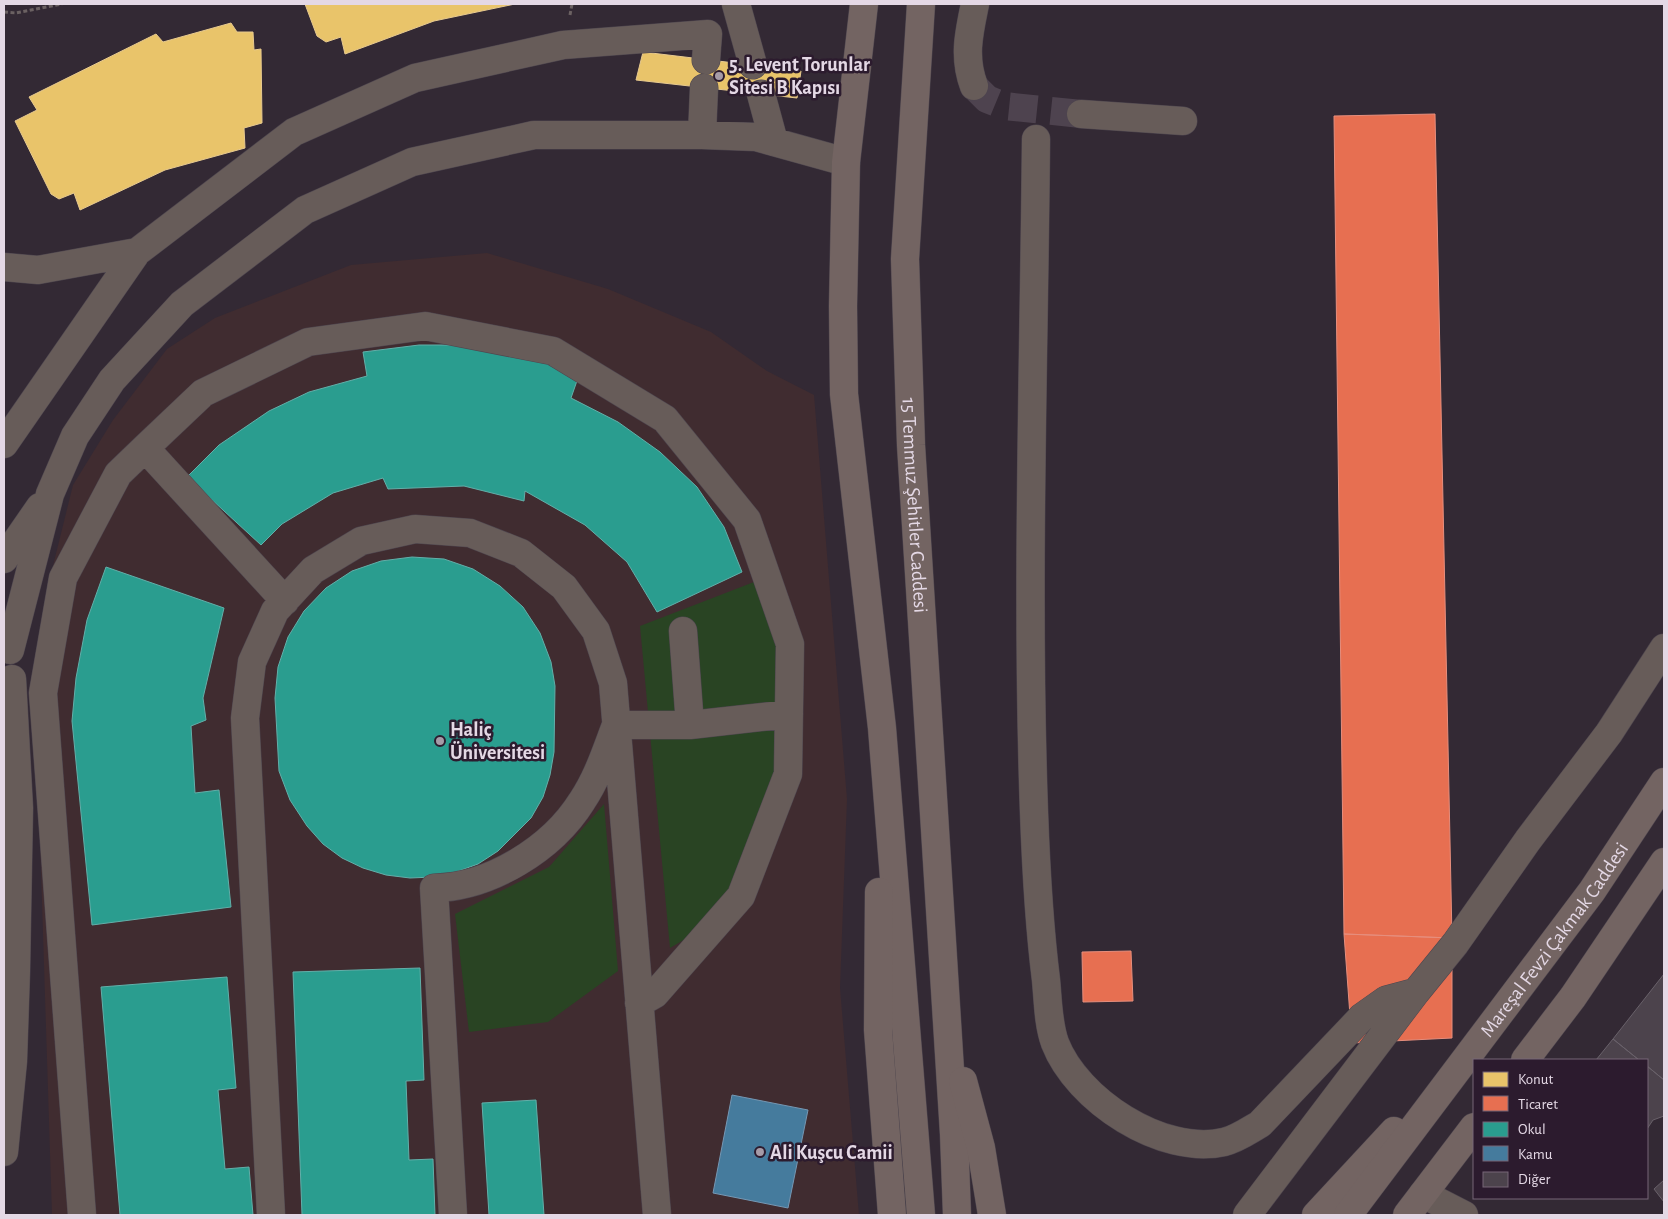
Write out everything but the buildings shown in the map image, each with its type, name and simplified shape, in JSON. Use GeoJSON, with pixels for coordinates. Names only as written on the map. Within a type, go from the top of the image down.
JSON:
{"type":"FeatureCollection","features":[{"type":"Feature","properties":{"kind":"main road"},"geometry":{"type":"LineString","coordinates":[[864,4],[846,162],[843,306],[844,394],[882,728],[922,1215]]}},
{"type":"Feature","properties":{"kind":"main road","name":"15 Temmuz Şehitler Caddesi"},"geometry":{"type":"LineString","coordinates":[[921,4],[904,259],[911,445],[946,1007]]}},
{"type":"Feature","properties":{"kind":"main road"},"geometry":{"type":"LineString","coordinates":[[882,728],[878,1030],[892,1215]]}},
{"type":"Feature","properties":{"kind":"main road","name":"Mareşal Fevzi Çakmak Caddesi"},"geometry":{"type":"LineString","coordinates":[[1348,1215],[1592,891],[1664,782]]}},
{"type":"Feature","properties":{"kind":"main road"},"geometry":{"type":"LineString","coordinates":[[1526,1059],[1573,997],[1664,862]]}},
{"type":"Feature","properties":{"kind":"main road"},"geometry":{"type":"LineString","coordinates":[[946,1007],[957,1215]]}},
{"type":"Feature","properties":{"kind":"main road"},"geometry":{"type":"LineString","coordinates":[[946,1007],[981,1148],[992,1215]]}},
{"type":"Feature","properties":{"kind":"main road"},"geometry":{"type":"LineString","coordinates":[[1316,1215],[1374,1150],[1455,1073]]}},
{"type":"Feature","properties":{"kind":"main road"},"geometry":{"type":"LineString","coordinates":[[1415,1205],[1473,1128]]}},
{"type":"Feature","properties":{"kind":"street"},"geometry":{"type":"LineString","coordinates":[[4,444],[137,252],[294,132],[415,78],[563,45],[707,47],[729,4]]}},
{"type":"Feature","properties":{"kind":"street"},"geometry":{"type":"LineString","coordinates":[[736,4],[753,65]]}},
{"type":"Feature","properties":{"kind":"street"},"geometry":{"type":"LineString","coordinates":[[974,86],[967,69],[968,37],[975,4]]}},
{"type":"Feature","properties":{"kind":"street"},"geometry":{"type":"LineString","coordinates":[[702,135],[704,88]]}},
{"type":"Feature","properties":{"kind":"street"},"geometry":{"type":"LineString","coordinates":[[760,94],[774,142]]}},
{"type":"Feature","properties":{"kind":"street"},"geometry":{"type":"LineString","coordinates":[[1080,114],[1183,121]]}},
{"type":"Feature","properties":{"kind":"street"},"geometry":{"type":"LineString","coordinates":[[4,1152],[13,1061],[19,808],[8,687],[13,665],[7,645],[50,494],[75,436],[112,380],[182,304],[305,210],[412,162],[534,135],[702,135],[756,137],[846,162]]}},
{"type":"Feature","properties":{"kind":"street"},"geometry":{"type":"LineString","coordinates":[[1036,139],[1031,739],[1037,908],[1055,1043],[1075,1075],[1100,1104],[1128,1122],[1161,1137],[1197,1144],[1223,1142],[1242,1135],[1260,1124],[1362,1017],[1386,1000],[1416,992]]}},
{"type":"Feature","properties":{"kind":"street"},"geometry":{"type":"LineString","coordinates":[[4,267],[38,270],[137,252]]}},
{"type":"Feature","properties":{"kind":"street"},"geometry":{"type":"LineString","coordinates":[[82,1215],[43,693],[63,578],[118,474],[203,393],[308,342],[425,326],[553,351],[665,419],[747,520],[790,644],[788,774],[741,896],[656,994],[639,1003]]}},
{"type":"Feature","properties":{"kind":"street"},"geometry":{"type":"LineString","coordinates":[[145,448],[285,601]]}},
{"type":"Feature","properties":{"kind":"street"},"geometry":{"type":"LineString","coordinates":[[4,559],[50,494]]}},
{"type":"Feature","properties":{"kind":"street"},"geometry":{"type":"LineString","coordinates":[[271,1215],[245,718],[252,662],[275,611],[313,570],[361,541],[415,529],[470,533],[521,553],[564,586],[596,631],[613,683],[657,1215]]}},
{"type":"Feature","properties":{"kind":"street"},"geometry":{"type":"LineString","coordinates":[[683,631],[690,725]]}},
{"type":"Feature","properties":{"kind":"street"},"geometry":{"type":"LineString","coordinates":[[1247,1215],[1416,992],[1455,944],[1528,840],[1609,733],[1664,648]]}},
{"type":"Feature","properties":{"kind":"street"},"geometry":{"type":"LineString","coordinates":[[616,725],[690,725],[789,714]]}},
{"type":"Feature","properties":{"kind":"street"},"geometry":{"type":"LineString","coordinates":[[454,1215],[434,888],[452,888],[492,876],[532,851],[556,831],[581,803],[596,777],[616,725]]}},
{"type":"Feature","properties":{"kind":"street"},"geometry":{"type":"LineString","coordinates":[[4,780],[19,808]]}},
{"type":"Feature","properties":{"kind":"street"},"geometry":{"type":"LineString","coordinates":[[1415,1205],[1464,1215]]}},
{"type":"Feature","properties":{"kind":"path"},"geometry":{"type":"LineString","coordinates":[[4,12],[16,13],[62,4]]}},
{"type":"Feature","properties":{"kind":"shaded area","name":"Haliç Üniversitesi"},"geometry":{"type":"Polygon","coordinates":[[[487,253],[608,289],[711,332],[767,371],[814,395],[847,799],[840,988],[859,1215],[52,1215],[35,683],[47,590],[73,485],[113,420],[167,349],[215,318],[351,265],[487,253]]]}},
{"type":"Feature","properties":{"kind":"green space"},"geometry":{"type":"Polygon","coordinates":[[[754,582],[780,658],[776,767],[744,869],[709,925],[670,948],[640,626],[754,582]]]}},
{"type":"Feature","properties":{"kind":"green space"},"geometry":{"type":"Polygon","coordinates":[[[604,804],[618,971],[548,1022],[469,1032],[455,914],[549,867],[604,804]]]}},
{"type":"Feature","properties":{"kind":"tunnel"},"geometry":{"type":"LineString","coordinates":[[974,86],[987,99],[1004,106],[1081,114]]}},
{"type":"Feature","properties":{"kind":"place","name":"5. Levent Torunlar Sitesi B Kapısı"},"geometry":{"type":"Point","coordinates":[719,76]}},
{"type":"Feature","properties":{"kind":"place","name":"Haliç Üniversitesi"},"geometry":{"type":"Point","coordinates":[440,741]}},
{"type":"Feature","properties":{"kind":"place","name":"Ali Kuşcu Camii"},"geometry":{"type":"Point","coordinates":[760,1152]}}]}
